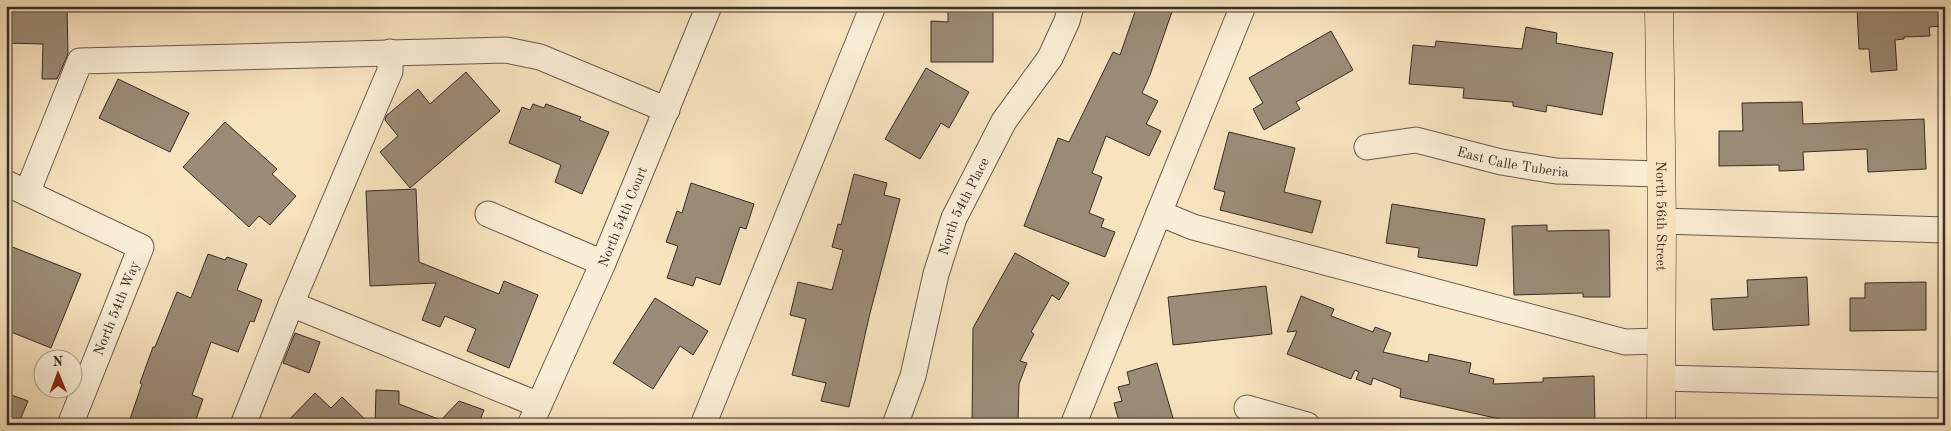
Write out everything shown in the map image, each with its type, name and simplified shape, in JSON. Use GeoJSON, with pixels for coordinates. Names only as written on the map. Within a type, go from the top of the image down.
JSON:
{"type":"FeatureCollection","features":[{"type":"Feature","properties":{"kind":"main road","name":"North 56th Street"},"geometry":{"type":"LineString","coordinates":[[1659,6],[1662,221],[1661,425]]}},
{"type":"Feature","properties":{"kind":"street","name":"North 54th Court"},"geometry":{"type":"LineString","coordinates":[[534,415],[603,263],[709,6]]}},
{"type":"Feature","properties":{"kind":"street"},"geometry":{"type":"LineString","coordinates":[[703,425],[873,6]]}},
{"type":"Feature","properties":{"kind":"street","name":"North 54th Place"},"geometry":{"type":"LineString","coordinates":[[895,425],[913,376],[936,274],[954,218],[1004,121],[1050,58],[1067,21],[1071,6]]}},
{"type":"Feature","properties":{"kind":"street"},"geometry":{"type":"LineString","coordinates":[[1073,425],[1243,6]]}},
{"type":"Feature","properties":{"kind":"street"},"geometry":{"type":"LineString","coordinates":[[12,189],[80,61],[506,50],[540,57],[667,110]]}},
{"type":"Feature","properties":{"kind":"street"},"geometry":{"type":"LineString","coordinates":[[243,425],[291,304],[390,71],[390,52]]}},
{"type":"Feature","properties":{"kind":"street","name":"East Calle Tuberia"},"geometry":{"type":"LineString","coordinates":[[1367,147],[1416,140],[1501,162],[1556,171],[1661,174]]}},
{"type":"Feature","properties":{"kind":"street","name":"North 54th Way"},"geometry":{"type":"LineString","coordinates":[[12,189],[141,247],[70,425]]}},
{"type":"Feature","properties":{"kind":"street"},"geometry":{"type":"LineString","coordinates":[[1159,213],[1193,227],[1625,342],[1661,341]]}},
{"type":"Feature","properties":{"kind":"street"},"geometry":{"type":"LineString","coordinates":[[488,214],[603,263]]}},
{"type":"Feature","properties":{"kind":"street"},"geometry":{"type":"LineString","coordinates":[[1662,221],[1945,230]]}},
{"type":"Feature","properties":{"kind":"street"},"geometry":{"type":"LineString","coordinates":[[291,304],[534,415]]}},
{"type":"Feature","properties":{"kind":"street"},"geometry":{"type":"LineString","coordinates":[[1662,378],[1945,385]]}},
{"type":"Feature","properties":{"kind":"street"},"geometry":{"type":"LineString","coordinates":[[1247,408],[1307,425]]}},
{"type":"Feature","properties":{"kind":"building"},"geometry":{"type":"Polygon","coordinates":[[[6,6],[67,6],[68,54],[57,79],[42,79],[43,44],[6,43],[6,6]]]}},
{"type":"Feature","properties":{"kind":"building"},"geometry":{"type":"Polygon","coordinates":[[[948,6],[993,6],[993,62],[931,62],[931,21],[948,22],[948,6]]]}},
{"type":"Feature","properties":{"kind":"building"},"geometry":{"type":"Polygon","coordinates":[[[1137,6],[1174,6],[1142,93],[1158,101],[1146,124],[1161,131],[1149,156],[1106,136],[1092,173],[1102,177],[1089,213],[1104,219],[1101,227],[1115,232],[1105,257],[1024,226],[1058,138],[1069,142],[1113,52],[1120,55],[1137,6]]]}},
{"type":"Feature","properties":{"kind":"building"},"geometry":{"type":"Polygon","coordinates":[[[1945,6],[1945,26],[1929,27],[1930,36],[1904,37],[1904,39],[1895,40],[1897,70],[1871,72],[1869,49],[1859,49],[1857,8],[1945,6]]]}},
{"type":"Feature","properties":{"kind":"building"},"geometry":{"type":"Polygon","coordinates":[[[1526,27],[1557,33],[1556,43],[1613,53],[1602,115],[1547,105],[1546,112],[1513,106],[1513,102],[1463,98],[1464,88],[1409,84],[1413,45],[1435,47],[1436,41],[1522,49],[1526,27]]]}},
{"type":"Feature","properties":{"kind":"building"},"geometry":{"type":"Polygon","coordinates":[[[1331,31],[1353,70],[1296,102],[1300,109],[1264,130],[1253,109],[1263,103],[1249,78],[1331,31]]]}},
{"type":"Feature","properties":{"kind":"building"},"geometry":{"type":"Polygon","coordinates":[[[926,68],[969,92],[949,128],[941,123],[920,159],[885,139],[926,68]]]}},
{"type":"Feature","properties":{"kind":"building"},"geometry":{"type":"Polygon","coordinates":[[[466,72],[500,111],[410,188],[380,152],[398,136],[385,120],[386,116],[418,89],[430,104],[466,72]]]}},
{"type":"Feature","properties":{"kind":"building"},"geometry":{"type":"Polygon","coordinates":[[[118,79],[189,113],[170,152],[99,118],[118,79]]]}},
{"type":"Feature","properties":{"kind":"building"},"geometry":{"type":"Polygon","coordinates":[[[1802,102],[1803,124],[1924,119],[1926,169],[1868,172],[1867,149],[1803,152],[1804,170],[1779,171],[1779,165],[1719,166],[1719,131],[1743,131],[1742,103],[1802,102]]]}},
{"type":"Feature","properties":{"kind":"building"},"geometry":{"type":"Polygon","coordinates":[[[533,104],[544,108],[546,104],[581,117],[579,120],[609,132],[582,194],[555,182],[561,165],[509,143],[522,107],[530,110],[533,104]]]}},
{"type":"Feature","properties":{"kind":"building"},"geometry":{"type":"Polygon","coordinates":[[[225,122],[277,169],[272,174],[296,196],[270,225],[259,216],[249,227],[183,167],[225,122]]]}},
{"type":"Feature","properties":{"kind":"building"},"geometry":{"type":"Polygon","coordinates":[[[1229,132],[1295,148],[1284,192],[1321,201],[1312,233],[1220,210],[1225,192],[1214,189],[1229,132]]]}},
{"type":"Feature","properties":{"kind":"building"},"geometry":{"type":"Polygon","coordinates":[[[854,174],[887,183],[884,195],[900,199],[869,317],[849,407],[821,401],[826,383],[792,375],[806,319],[790,315],[798,282],[832,290],[843,250],[832,247],[838,224],[841,225],[854,174]]]}},
{"type":"Feature","properties":{"kind":"building"},"geometry":{"type":"Polygon","coordinates":[[[691,183],[754,204],[746,229],[740,227],[720,285],[696,277],[693,286],[667,278],[678,246],[666,242],[677,211],[682,213],[691,183]]]}},
{"type":"Feature","properties":{"kind":"building"},"geometry":{"type":"Polygon","coordinates":[[[416,189],[419,262],[499,294],[504,281],[538,295],[509,368],[467,351],[476,329],[445,316],[440,327],[422,320],[436,283],[370,286],[366,191],[416,189]]]}},
{"type":"Feature","properties":{"kind":"building"},"geometry":{"type":"Polygon","coordinates":[[[1392,204],[1485,219],[1477,266],[1418,257],[1419,248],[1386,243],[1392,204]]]}},
{"type":"Feature","properties":{"kind":"building"},"geometry":{"type":"Polygon","coordinates":[[[1547,225],[1547,231],[1609,230],[1610,297],[1583,297],[1583,293],[1514,295],[1512,226],[1547,225]]]}},
{"type":"Feature","properties":{"kind":"building"},"geometry":{"type":"Polygon","coordinates":[[[10,246],[81,274],[51,348],[6,330],[6,300],[12,285],[6,282],[6,256],[10,246]]]}},
{"type":"Feature","properties":{"kind":"building"},"geometry":{"type":"Polygon","coordinates":[[[1015,253],[1069,283],[1059,300],[1052,295],[1031,332],[1034,334],[1020,361],[1027,363],[1019,384],[1018,425],[972,425],[973,328],[1015,253]]]}},
{"type":"Feature","properties":{"kind":"building"},"geometry":{"type":"Polygon","coordinates":[[[208,254],[225,260],[227,257],[247,264],[237,290],[262,300],[254,322],[250,321],[238,352],[211,342],[192,395],[203,399],[194,425],[128,425],[153,347],[155,347],[177,292],[191,298],[208,254]]]}},
{"type":"Feature","properties":{"kind":"building"},"geometry":{"type":"Polygon","coordinates":[[[1807,277],[1809,325],[1713,330],[1711,299],[1748,297],[1747,280],[1807,277]]]}},
{"type":"Feature","properties":{"kind":"building"},"geometry":{"type":"Polygon","coordinates":[[[1926,282],[1926,330],[1850,331],[1850,298],[1865,298],[1865,283],[1926,282]]]}},
{"type":"Feature","properties":{"kind":"building"},"geometry":{"type":"Polygon","coordinates":[[[1266,286],[1272,334],[1173,345],[1168,297],[1266,286]]]}},
{"type":"Feature","properties":{"kind":"building"},"geometry":{"type":"Polygon","coordinates":[[[1301,296],[1334,309],[1331,316],[1373,332],[1375,327],[1391,333],[1383,352],[1428,362],[1429,354],[1471,363],[1469,373],[1494,379],[1493,384],[1543,382],[1543,378],[1594,376],[1595,424],[1500,425],[1500,419],[1400,397],[1401,389],[1373,378],[1371,385],[1356,379],[1359,372],[1355,370],[1351,379],[1287,354],[1297,331],[1287,332],[1301,296]]]}},
{"type":"Feature","properties":{"kind":"building"},"geometry":{"type":"Polygon","coordinates":[[[655,298],[708,331],[693,355],[680,346],[653,389],[613,363],[655,298]]]}},
{"type":"Feature","properties":{"kind":"building"},"geometry":{"type":"Polygon","coordinates":[[[295,333],[320,342],[309,373],[283,363],[295,333]]]}},
{"type":"Feature","properties":{"kind":"building"},"geometry":{"type":"Polygon","coordinates":[[[1157,363],[1175,425],[1120,425],[1114,403],[1122,401],[1118,387],[1130,384],[1127,372],[1157,363]]]}},
{"type":"Feature","properties":{"kind":"building"},"geometry":{"type":"Polygon","coordinates":[[[376,390],[399,391],[399,404],[441,420],[459,401],[484,410],[478,425],[375,425],[376,390]]]}},
{"type":"Feature","properties":{"kind":"building"},"geometry":{"type":"Polygon","coordinates":[[[6,393],[28,401],[18,425],[6,425],[6,393]]]}},
{"type":"Feature","properties":{"kind":"building"},"geometry":{"type":"Polygon","coordinates":[[[315,393],[331,408],[342,397],[371,425],[284,425],[315,393]]]}}]}
